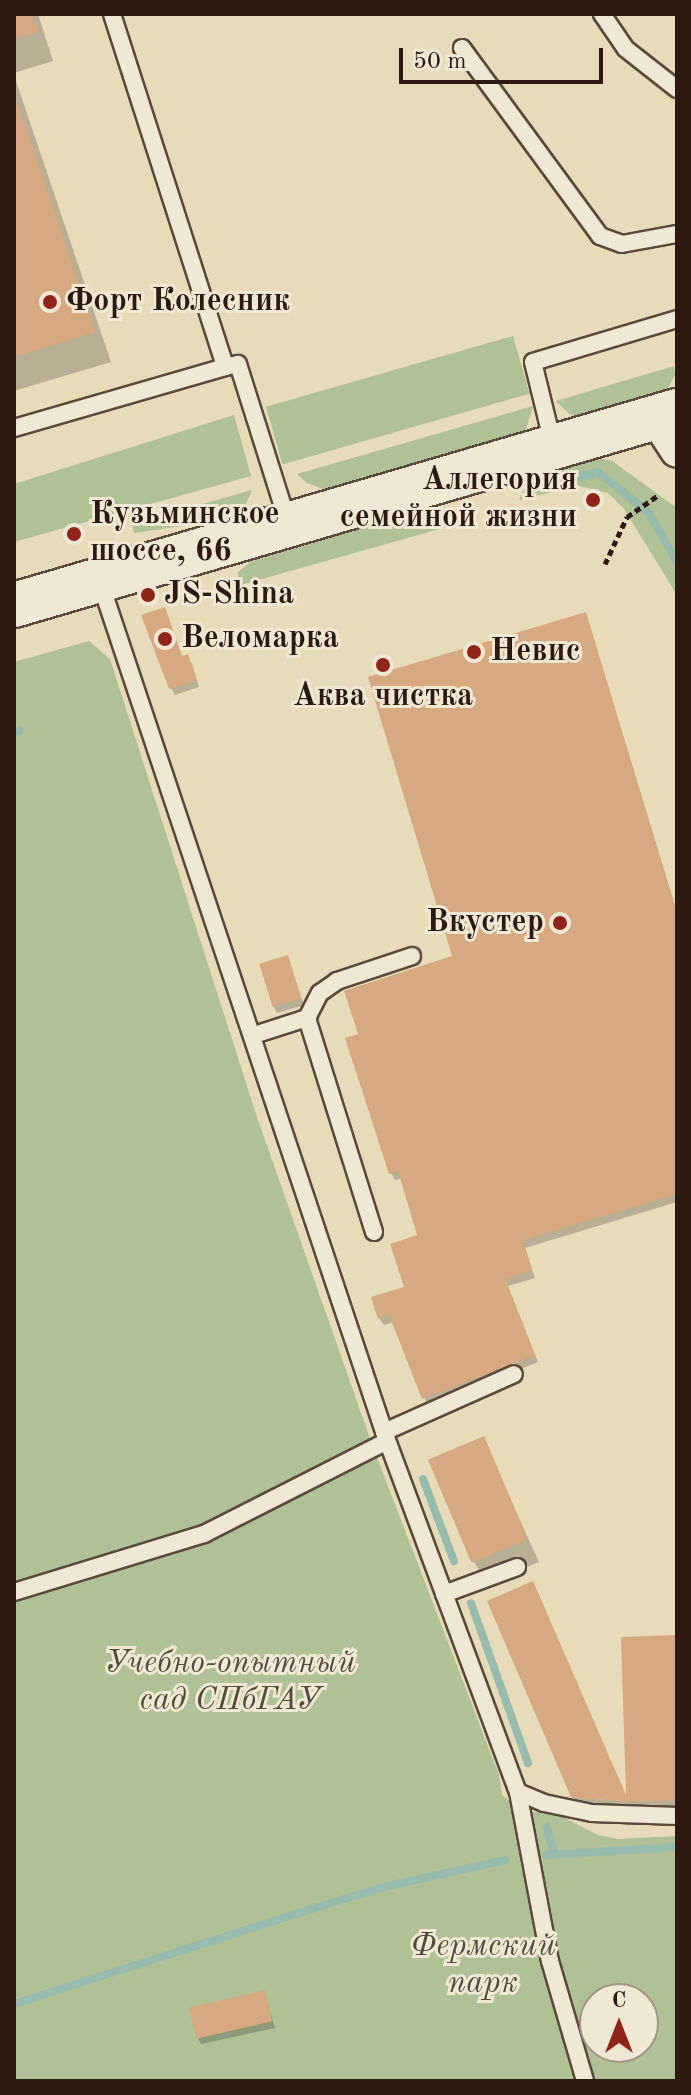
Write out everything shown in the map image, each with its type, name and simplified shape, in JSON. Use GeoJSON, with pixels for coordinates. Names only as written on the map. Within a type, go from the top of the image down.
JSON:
{"type":"FeatureCollection","features":[{"type":"Feature","properties":{"kind":"main road"},"geometry":{"type":"LineString","coordinates":[[14,605],[554,447],[670,426]]}},
{"type":"Feature","properties":{"kind":"lane"},"geometry":{"type":"LineString","coordinates":[[112,14],[225,367]]}},
{"type":"Feature","properties":{"kind":"lane"},"geometry":{"type":"LineString","coordinates":[[602,14],[626,49],[677,89]]}},
{"type":"Feature","properties":{"kind":"lane"},"geometry":{"type":"LineString","coordinates":[[462,48],[600,236],[622,244],[677,234]]}},
{"type":"Feature","properties":{"kind":"lane"},"geometry":{"type":"LineString","coordinates":[[554,447],[533,362],[677,319]]}},
{"type":"Feature","properties":{"kind":"lane"},"geometry":{"type":"LineString","coordinates":[[14,428],[238,364],[288,526]]}},
{"type":"Feature","properties":{"kind":"lane"},"geometry":{"type":"LineString","coordinates":[[100,581],[386,1436],[518,1792],[547,1946],[585,2081]]}},
{"type":"Feature","properties":{"kind":"lane"},"geometry":{"type":"LineString","coordinates":[[254,1035],[307,1018],[320,993],[337,981],[412,956]]}},
{"type":"Feature","properties":{"kind":"lane"},"geometry":{"type":"LineString","coordinates":[[307,1018],[374,1232]]}},
{"type":"Feature","properties":{"kind":"lane"},"geometry":{"type":"LineString","coordinates":[[14,1592],[204,1534],[386,1436],[514,1374]]}},
{"type":"Feature","properties":{"kind":"lane"},"geometry":{"type":"LineString","coordinates":[[444,1594],[517,1567]]}},
{"type":"Feature","properties":{"kind":"lane"},"geometry":{"type":"LineString","coordinates":[[518,1792],[544,1803],[592,1813],[677,1816]]}},
{"type":"Feature","properties":{"kind":"path"},"geometry":{"type":"LineString","coordinates":[[605,564],[627,517],[657,496]]}},
{"type":"Feature","properties":{"kind":"green space"},"geometry":{"type":"Polygon","coordinates":[[[513,336],[530,394],[282,465],[266,407],[513,336]]]}},
{"type":"Feature","properties":{"kind":"green space"},"geometry":{"type":"Polygon","coordinates":[[[674,366],[675,375],[666,391],[580,417],[569,414],[556,401],[674,366]]]}},
{"type":"Feature","properties":{"kind":"green space"},"geometry":{"type":"Polygon","coordinates":[[[533,406],[526,430],[323,489],[307,483],[297,474],[533,406]]]}},
{"type":"Feature","properties":{"kind":"green space"},"geometry":{"type":"Polygon","coordinates":[[[234,415],[251,476],[14,542],[14,484],[234,415]]]}},
{"type":"Feature","properties":{"kind":"green space"},"geometry":{"type":"Polygon","coordinates":[[[598,458],[612,461],[677,508],[677,595],[624,509],[608,493],[579,486],[519,500],[529,481],[539,475],[598,458]]]}},
{"type":"Feature","properties":{"kind":"green space"},"geometry":{"type":"Polygon","coordinates":[[[252,490],[242,513],[208,522],[134,533],[132,524],[252,490]]]}},
{"type":"Feature","properties":{"kind":"green space"},"geometry":{"type":"Polygon","coordinates":[[[435,507],[450,510],[461,523],[237,586],[238,572],[252,561],[435,507]]]}},
{"type":"Feature","properties":{"kind":"green space","name":"Учебно-опытный сад СПбГАУ"},"geometry":{"type":"Polygon","coordinates":[[[89,641],[110,659],[257,1117],[373,1447],[499,1775],[502,1795],[521,1810],[559,1815],[598,1835],[618,1839],[677,1836],[677,2081],[14,2081],[14,662],[89,641]]]}},
{"type":"Feature","properties":{"kind":"building"},"geometry":{"type":"Polygon","coordinates":[[[14,14],[32,14],[38,32],[14,39],[14,14]]]}},
{"type":"Feature","properties":{"kind":"building"},"geometry":{"type":"Polygon","coordinates":[[[18,104],[95,332],[14,357],[14,105],[18,104]]]}},
{"type":"Feature","properties":{"kind":"building"},"geometry":{"type":"Polygon","coordinates":[[[165,607],[182,656],[188,654],[197,680],[169,689],[141,615],[165,607]]]}},
{"type":"Feature","properties":{"kind":"building","name":"Вкустер"},"geometry":{"type":"Polygon","coordinates":[[[586,612],[677,914],[677,1194],[523,1240],[532,1270],[505,1279],[535,1355],[422,1399],[389,1315],[378,1319],[371,1297],[404,1287],[390,1244],[417,1235],[398,1171],[389,1174],[345,1038],[358,1034],[344,991],[452,956],[368,677],[586,612]]]}},
{"type":"Feature","properties":{"kind":"building"},"geometry":{"type":"Polygon","coordinates":[[[288,955],[301,998],[272,1007],[259,964],[288,955]]]}},
{"type":"Feature","properties":{"kind":"building"},"geometry":{"type":"Polygon","coordinates":[[[484,1436],[528,1539],[472,1563],[428,1460],[484,1436]]]}},
{"type":"Feature","properties":{"kind":"building"},"geometry":{"type":"Polygon","coordinates":[[[533,1581],[626,1795],[621,1637],[677,1635],[677,1800],[626,1802],[571,1797],[487,1601],[533,1581]]]}},
{"type":"Feature","properties":{"kind":"building"},"geometry":{"type":"Polygon","coordinates":[[[265,1990],[272,2021],[196,2039],[189,2008],[265,1990]]]}},
{"type":"Feature","properties":{"kind":"waterway"},"geometry":{"type":"LineString","coordinates":[[565,480],[598,472],[649,513],[677,562]]}},
{"type":"Feature","properties":{"kind":"waterway"},"geometry":{"type":"LineString","coordinates":[[14,733],[20,731]]}},
{"type":"Feature","properties":{"kind":"waterway"},"geometry":{"type":"LineString","coordinates":[[423,1479],[454,1561]]}},
{"type":"Feature","properties":{"kind":"waterway"},"geometry":{"type":"LineString","coordinates":[[471,1603],[528,1763]]}},
{"type":"Feature","properties":{"kind":"waterway"},"geometry":{"type":"LineString","coordinates":[[547,1827],[554,1854]]}},
{"type":"Feature","properties":{"kind":"waterway"},"geometry":{"type":"LineString","coordinates":[[546,1855],[677,1847]]}},
{"type":"Feature","properties":{"kind":"waterway"},"geometry":{"type":"LineString","coordinates":[[14,2004],[388,1886],[505,1860]]}},
{"type":"Feature","properties":{"kind":"place","name":"Форт Колесник"},"geometry":{"type":"Point","coordinates":[50,302]}},
{"type":"Feature","properties":{"kind":"place","name":"Аллегория семейной жизни"},"geometry":{"type":"Point","coordinates":[593,500]}},
{"type":"Feature","properties":{"kind":"place","name":"Кузьминское шоссе, 66"},"geometry":{"type":"Point","coordinates":[74,534]}},
{"type":"Feature","properties":{"kind":"place","name":"JS-Shina"},"geometry":{"type":"Point","coordinates":[148,595]}},
{"type":"Feature","properties":{"kind":"place","name":"Веломарка"},"geometry":{"type":"Point","coordinates":[165,639]}},
{"type":"Feature","properties":{"kind":"place","name":"Невис"},"geometry":{"type":"Point","coordinates":[474,652]}},
{"type":"Feature","properties":{"kind":"place","name":"Аква чистка"},"geometry":{"type":"Point","coordinates":[383,665]}},
{"type":"Feature","properties":{"kind":"place","name":"Вкустер"},"geometry":{"type":"Point","coordinates":[560,923]}},
{"type":"Feature","properties":{"kind":"park label","name":"Фермский парк"},"geometry":{"type":"Point","coordinates":[483,1966]}}]}
